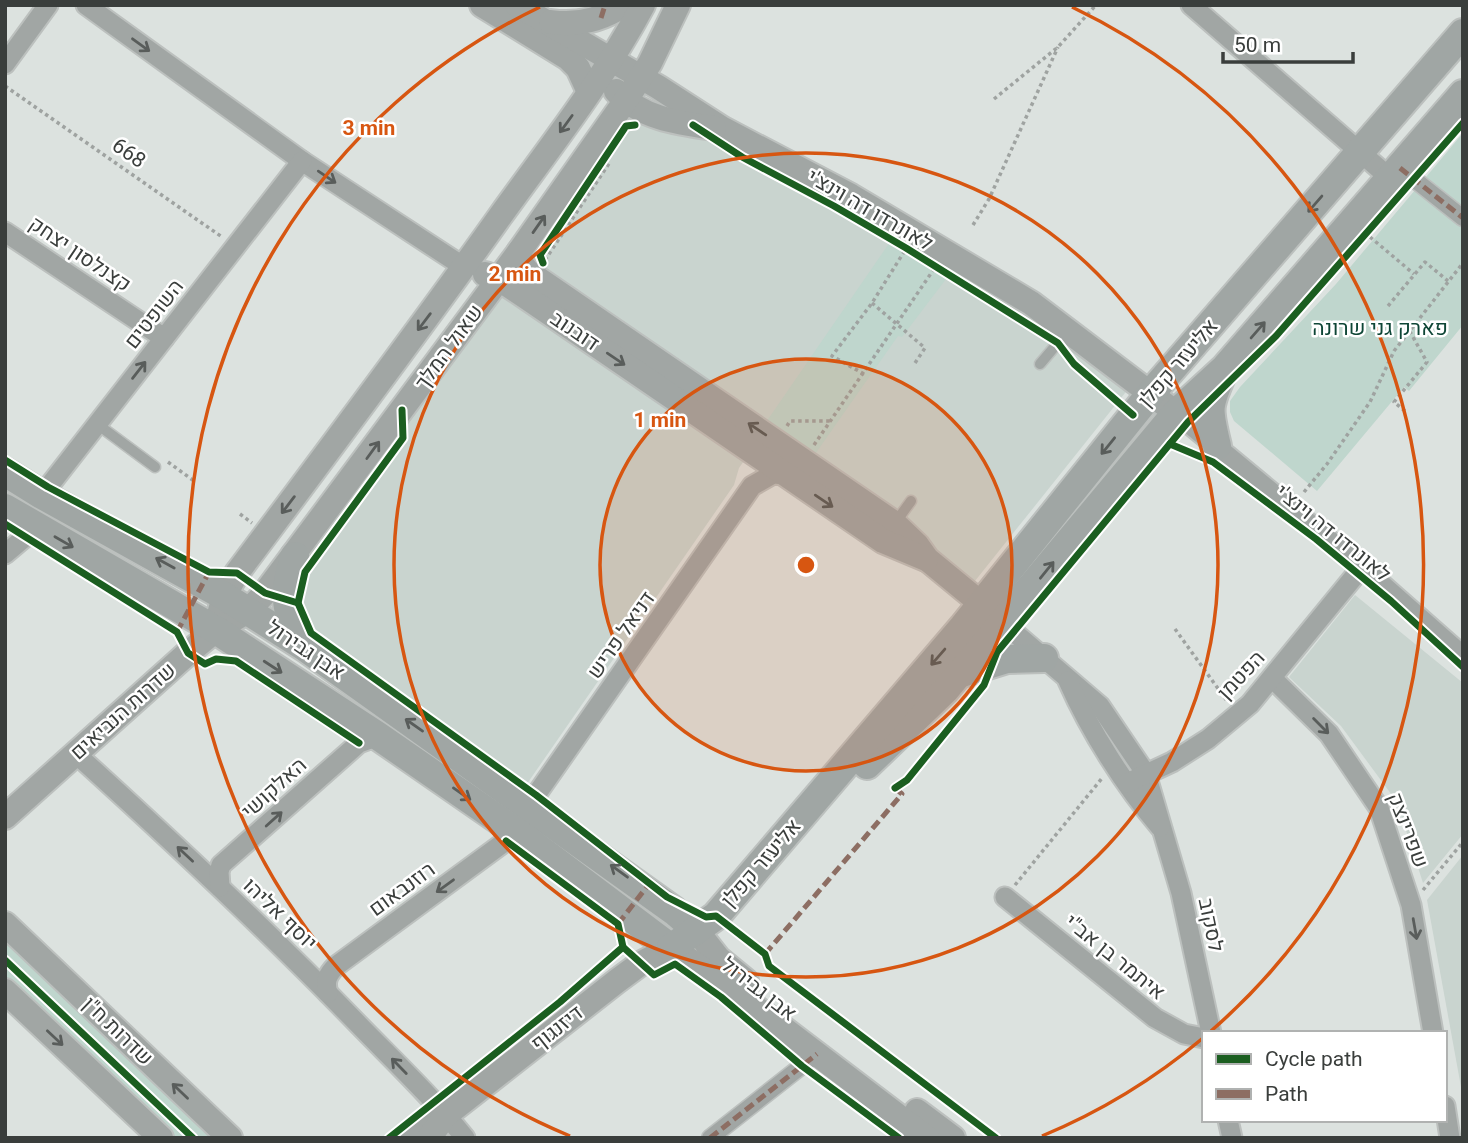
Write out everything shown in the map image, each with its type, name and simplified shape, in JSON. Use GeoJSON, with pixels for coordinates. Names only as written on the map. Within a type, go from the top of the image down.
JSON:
{"type":"FeatureCollection","features":[{"type":"Feature","properties":{"kind":"main road","name":"אליעזר קפלן"},"geometry":{"type":"LineString","coordinates":[[701,937],[716,916],[982,605],[1151,393],[1463,33]]}},
{"type":"Feature","properties":{"kind":"main road","name":"אליעזר קפלן"},"geometry":{"type":"LineString","coordinates":[[671,948],[727,926],[874,757],[922,715],[959,674],[1176,413],[1225,368],[1463,94]]}},
{"type":"Feature","properties":{"kind":"main road"},"geometry":{"type":"LineString","coordinates":[[1217,446],[1210,401],[1225,368]]}},
{"type":"Feature","properties":{"kind":"main road","name":"אבן גבירול"},"geometry":{"type":"LineString","coordinates":[[5,472],[225,596],[306,648],[530,824],[671,948]]}},
{"type":"Feature","properties":{"kind":"main road","name":"אבן גבירול"},"geometry":{"type":"LineString","coordinates":[[5,508],[216,630],[378,736],[674,911],[701,937]]}},
{"type":"Feature","properties":{"kind":"main road"},"geometry":{"type":"LineString","coordinates":[[295,556],[290,570],[286,601],[293,627],[306,648]]}},
{"type":"Feature","properties":{"kind":"main road"},"geometry":{"type":"LineString","coordinates":[[959,674],[1007,659],[1044,658]]}},
{"type":"Feature","properties":{"kind":"street"},"geometry":{"type":"LineString","coordinates":[[5,64],[48,5]]}},
{"type":"Feature","properties":{"kind":"street","name":"דובנוב"},"geometry":{"type":"LineString","coordinates":[[86,5],[302,160],[464,267],[499,279],[745,447],[816,470],[883,541],[927,559]]}},
{"type":"Feature","properties":{"kind":"street"},"geometry":{"type":"LineString","coordinates":[[482,5],[568,58],[578,68],[589,92]]}},
{"type":"Feature","properties":{"kind":"street","name":"לאונרדו דה וינצ'י"},"geometry":{"type":"LineString","coordinates":[[517,5],[723,129],[851,196],[1031,303],[1217,446],[1362,567],[1463,656]]}},
{"type":"Feature","properties":{"kind":"street"},"geometry":{"type":"LineString","coordinates":[[546,21],[580,23],[601,18],[624,5]]}},
{"type":"Feature","properties":{"kind":"street","name":"שאול המלך"},"geometry":{"type":"LineString","coordinates":[[225,596],[237,573],[464,267],[612,60],[643,5]]}},
{"type":"Feature","properties":{"kind":"street","name":"שאול המלך"},"geometry":{"type":"LineString","coordinates":[[216,630],[248,611],[295,556],[519,252],[626,100],[641,78],[678,5]]}},
{"type":"Feature","properties":{"kind":"street"},"geometry":{"type":"LineString","coordinates":[[1191,5],[1359,152],[1463,218]]}},
{"type":"Feature","properties":{"kind":"street"},"geometry":{"type":"LineString","coordinates":[[612,60],[609,71],[613,86],[626,100],[664,120],[723,129]]}},
{"type":"Feature","properties":{"kind":"street","name":"השופטים"},"geometry":{"type":"LineString","coordinates":[[42,495],[302,160]]}},
{"type":"Feature","properties":{"kind":"street","name":"קצנלסון יצחק"},"geometry":{"type":"LineString","coordinates":[[5,232],[164,338]]}},
{"type":"Feature","properties":{"kind":"street","name":"דובנוב"},"geometry":{"type":"LineString","coordinates":[[519,252],[521,263],[528,272],[894,523],[927,559],[1003,623]]}},
{"type":"Feature","properties":{"kind":"street"},"geometry":{"type":"LineString","coordinates":[[745,447],[752,486],[773,474],[816,470]]}},
{"type":"Feature","properties":{"kind":"street","name":"דניאל פריש"},"geometry":{"type":"LineString","coordinates":[[530,824],[536,795],[752,486]]}},
{"type":"Feature","properties":{"kind":"street"},"geometry":{"type":"LineString","coordinates":[[5,554],[37,527]]}},
{"type":"Feature","properties":{"kind":"street","name":"הפטמן"},"geometry":{"type":"LineString","coordinates":[[1127,783],[1172,762],[1208,739],[1250,704],[1362,567]]}},
{"type":"Feature","properties":{"kind":"street"},"geometry":{"type":"LineString","coordinates":[[216,630],[225,596]]}},
{"type":"Feature","properties":{"kind":"street","name":"לסקוב"},"geometry":{"type":"LineString","coordinates":[[1003,623],[1068,680],[1088,693],[1100,706],[1146,774],[1181,893],[1210,1031]]}},
{"type":"Feature","properties":{"kind":"street","name":"שדרות הנביאים"},"geometry":{"type":"LineString","coordinates":[[5,817],[216,630]]}},
{"type":"Feature","properties":{"kind":"street","name":"שפרינצק"},"geometry":{"type":"LineString","coordinates":[[1272,678],[1329,734],[1379,808],[1411,905],[1433,1031]]}},
{"type":"Feature","properties":{"kind":"street","name":"לסקוב"},"geometry":{"type":"LineString","coordinates":[[1068,680],[1097,749],[1114,763],[1161,828]]}},
{"type":"Feature","properties":{"kind":"street","name":"האלקושי"},"geometry":{"type":"LineString","coordinates":[[220,887],[221,865],[359,743],[378,736]]}},
{"type":"Feature","properties":{"kind":"street","name":"יוסף אליהו"},"geometry":{"type":"LineString","coordinates":[[75,753],[220,887],[328,993],[465,1138]]}},
{"type":"Feature","properties":{"kind":"street","name":"רוזנבאום"},"geometry":{"type":"LineString","coordinates":[[328,993],[327,978],[337,966],[530,824]]}},
{"type":"Feature","properties":{"kind":"street","name":"איתמר בן אב\"י"},"geometry":{"type":"LineString","coordinates":[[1005,897],[1155,1018],[1184,1034],[1202,1038]]}},
{"type":"Feature","properties":{"kind":"street","name":"שדרות ח\"ן"},"geometry":{"type":"LineString","coordinates":[[5,924],[230,1138]]}},
{"type":"Feature","properties":{"kind":"street","name":"אבן גבירול"},"geometry":{"type":"LineString","coordinates":[[701,937],[729,968],[953,1138]]}},
{"type":"Feature","properties":{"kind":"street","name":"אבן גבירול"},"geometry":{"type":"LineString","coordinates":[[671,948],[717,978],[927,1138]]}},
{"type":"Feature","properties":{"kind":"street","name":"דיזנגוף"},"geometry":{"type":"LineString","coordinates":[[429,1138],[446,1115],[617,981],[640,964],[671,948]]}},
{"type":"Feature","properties":{"kind":"street"},"geometry":{"type":"LineString","coordinates":[[5,991],[161,1138]]}},
{"type":"Feature","properties":{"kind":"street"},"geometry":{"type":"LineString","coordinates":[[710,1138],[817,1054]]}},
{"type":"Feature","properties":{"kind":"street","name":"דיזנגוף"},"geometry":{"type":"LineString","coordinates":[[404,1138],[446,1115]]}},
{"type":"Feature","properties":{"kind":"street"},"geometry":{"type":"LineString","coordinates":[[1447,1119],[1450,1138]]}},
{"type":"Feature","properties":{"kind":"lane"},"geometry":{"type":"LineString","coordinates":[[1040,364],[1069,331]]}},
{"type":"Feature","properties":{"kind":"lane"},"geometry":{"type":"LineString","coordinates":[[97,424],[155,467]]}},
{"type":"Feature","properties":{"kind":"lane"},"geometry":{"type":"LineString","coordinates":[[894,523],[911,501]]}},
{"type":"Feature","properties":{"kind":"path"},"geometry":{"type":"LineString","coordinates":[[994,99],[1058,47],[1097,5]]}},
{"type":"Feature","properties":{"kind":"path"},"geometry":{"type":"LineString","coordinates":[[973,225],[989,199],[1058,47]]}},
{"type":"Feature","properties":{"kind":"path"},"geometry":{"type":"LineString","coordinates":[[1373,225],[1368,236],[1414,274]]}},
{"type":"Feature","properties":{"kind":"path"},"geometry":{"type":"LineString","coordinates":[[894,241],[916,254]]}},
{"type":"Feature","properties":{"kind":"path"},"geometry":{"type":"LineString","coordinates":[[864,374],[832,356],[872,303],[906,248]]}},
{"type":"Feature","properties":{"kind":"path"},"geometry":{"type":"LineString","coordinates":[[926,261],[947,274]]}},
{"type":"Feature","properties":{"kind":"path"},"geometry":{"type":"LineString","coordinates":[[1388,306],[1425,262],[1448,281]]}},
{"type":"Feature","properties":{"kind":"path"},"geometry":{"type":"LineString","coordinates":[[1304,492],[1370,402],[1394,351],[1463,263]]}},
{"type":"Feature","properties":{"kind":"path"},"geometry":{"type":"LineString","coordinates":[[816,470],[831,421],[936,267]]}},
{"type":"Feature","properties":{"kind":"path"},"geometry":{"type":"LineString","coordinates":[[872,303],[925,348],[915,363]]}},
{"type":"Feature","properties":{"kind":"path"},"geometry":{"type":"LineString","coordinates":[[1405,411],[1394,402],[1427,362],[1409,330]]}},
{"type":"Feature","properties":{"kind":"path"},"geometry":{"type":"LineString","coordinates":[[775,442],[790,421],[831,421]]}},
{"type":"Feature","properties":{"kind":"path"},"geometry":{"type":"LineString","coordinates":[[1175,629],[1237,715]]}},
{"type":"Feature","properties":{"kind":"path"},"geometry":{"type":"LineString","coordinates":[[1005,897],[1114,763]]}},
{"type":"Feature","properties":{"kind":"path"},"geometry":{"type":"LineString","coordinates":[[1411,905],[1463,842]]}},
{"type":"Feature","properties":{"kind":"shaded area"},"geometry":{"type":"Polygon","coordinates":[[[627,116],[720,136],[888,233],[1129,388],[975,581],[764,432],[739,468],[734,485],[522,791],[307,636],[297,573],[627,116]]]}},
{"type":"Feature","properties":{"kind":"shaded area"},"geometry":{"type":"Polygon","coordinates":[[[1355,595],[1463,683],[1463,834],[1423,883],[1397,802],[1341,726],[1289,677],[1355,595]]]}},
{"type":"Feature","properties":{"kind":"shaded area"},"geometry":{"type":"Polygon","coordinates":[[[1463,855],[1463,1098],[1427,900],[1463,855]]]}},
{"type":"Feature","properties":{"kind":"green space","name":"פארק גני שרונה"},"geometry":{"type":"Polygon","coordinates":[[[1463,133],[1463,325],[1409,391],[1404,387],[1317,491],[1234,421],[1230,412],[1230,401],[1336,284],[1463,133]]]}},
{"type":"Feature","properties":{"kind":"green space"},"geometry":{"type":"Polygon","coordinates":[[[901,226],[959,262],[902,337],[898,336],[811,460],[762,428],[901,226]]]}},
{"type":"Feature","properties":{"kind":"green space"},"geometry":{"type":"Polygon","coordinates":[[[5,931],[223,1138],[167,1138],[5,985],[5,931]]]}},
{"type":"Feature","properties":{"kind":"marked path"},"geometry":{"type":"LineString","coordinates":[[601,18],[605,5]]}},
{"type":"Feature","properties":{"kind":"marked path"},"geometry":{"type":"LineString","coordinates":[[1400,168],[1463,218]]}},
{"type":"Feature","properties":{"kind":"marked path"},"geometry":{"type":"LineString","coordinates":[[177,632],[209,572]]}},
{"type":"Feature","properties":{"kind":"marked path"},"geometry":{"type":"LineString","coordinates":[[765,954],[902,794],[895,788]]}},
{"type":"Feature","properties":{"kind":"marked path"},"geometry":{"type":"LineString","coordinates":[[618,924],[649,884]]}},
{"type":"Feature","properties":{"kind":"marked path"},"geometry":{"type":"LineString","coordinates":[[710,1138],[817,1054]]}},
{"type":"Feature","properties":{"kind":"cycle path"},"geometry":{"type":"LineString","coordinates":[[895,788],[907,780],[984,685],[997,652],[1188,422],[1276,336],[1463,123]]}},
{"type":"Feature","properties":{"kind":"cycle path"},"geometry":{"type":"LineString","coordinates":[[543,263],[540,255],[626,126],[635,125]]}},
{"type":"Feature","properties":{"kind":"cycle path"},"geometry":{"type":"LineString","coordinates":[[693,125],[742,157],[906,248],[1058,343],[1074,364],[1133,415]]}},
{"type":"Feature","properties":{"kind":"cycle path"},"geometry":{"type":"LineString","coordinates":[[402,410],[403,438],[305,572],[298,603],[311,633],[536,795],[667,897],[706,917],[716,916],[765,954],[769,966],[996,1138]]}},
{"type":"Feature","properties":{"kind":"cycle path"},"geometry":{"type":"LineString","coordinates":[[1170,444],[1213,462],[1316,539],[1391,601],[1463,667]]}},
{"type":"Feature","properties":{"kind":"cycle path"},"geometry":{"type":"LineString","coordinates":[[5,460],[48,487],[209,572],[237,573],[265,593],[298,603]]}},
{"type":"Feature","properties":{"kind":"cycle path"},"geometry":{"type":"LineString","coordinates":[[5,524],[177,632],[188,653],[205,664],[216,659],[236,661],[359,743]]}},
{"type":"Feature","properties":{"kind":"cycle path"},"geometry":{"type":"LineString","coordinates":[[506,841],[618,924],[623,947],[654,975],[675,964],[721,997],[802,1066],[899,1138]]}},
{"type":"Feature","properties":{"kind":"cycle path"},"geometry":{"type":"LineString","coordinates":[[389,1138],[560,1002],[623,947]]}},
{"type":"Feature","properties":{"kind":"cycle path"},"geometry":{"type":"LineString","coordinates":[[5,960],[193,1138]]}}]}
